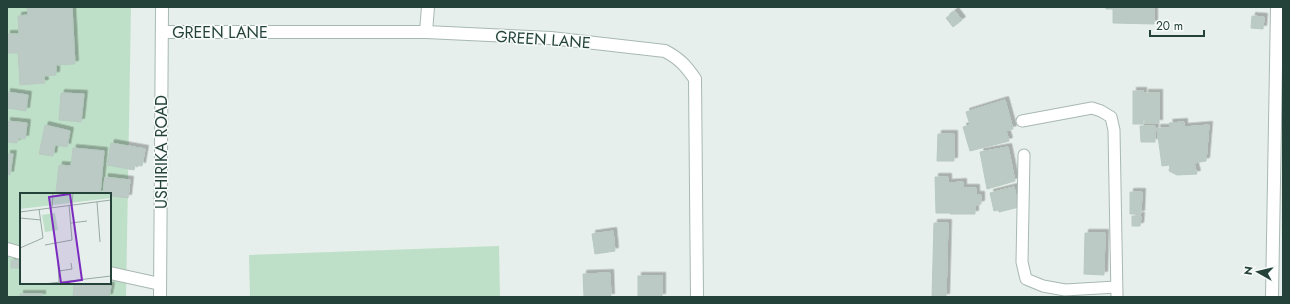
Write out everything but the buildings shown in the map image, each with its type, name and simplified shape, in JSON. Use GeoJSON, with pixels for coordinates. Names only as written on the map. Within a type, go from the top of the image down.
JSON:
{"type":"FeatureCollection","features":[{"type":"Feature","properties":{"kind":"street","name":"USHIRIKA ROAD"},"geometry":{"type":"LineString","coordinates":[[160,297],[162,7]]}},
{"type":"Feature","properties":{"kind":"street"},"geometry":{"type":"LineString","coordinates":[[426,32],[428,7]]}},
{"type":"Feature","properties":{"kind":"street"},"geometry":{"type":"LineString","coordinates":[[1272,297],[1277,7]]}},
{"type":"Feature","properties":{"kind":"street","name":"GREEN LANE"},"geometry":{"type":"LineString","coordinates":[[162,32],[426,32],[551,38],[665,51],[677,58],[686,66],[695,80],[697,297]]}},
{"type":"Feature","properties":{"kind":"street"},"geometry":{"type":"LineString","coordinates":[[7,249],[20,253]]}},
{"type":"Feature","properties":{"kind":"street"},"geometry":{"type":"LineString","coordinates":[[111,273],[160,284]]}},
{"type":"Feature","properties":{"kind":"lane"},"geometry":{"type":"LineString","coordinates":[[1022,121],[1092,108],[1111,117],[1114,130],[1116,292],[1066,290],[1043,286],[1026,279],[1022,262],[1024,156]]}},
{"type":"Feature","properties":{"kind":"green space"},"geometry":{"type":"Polygon","coordinates":[[[7,7],[131,7],[126,297],[7,297],[7,7]]]}},
{"type":"Feature","properties":{"kind":"green space"},"geometry":{"type":"Polygon","coordinates":[[[499,246],[500,297],[250,297],[249,255],[499,246]]]}}]}
